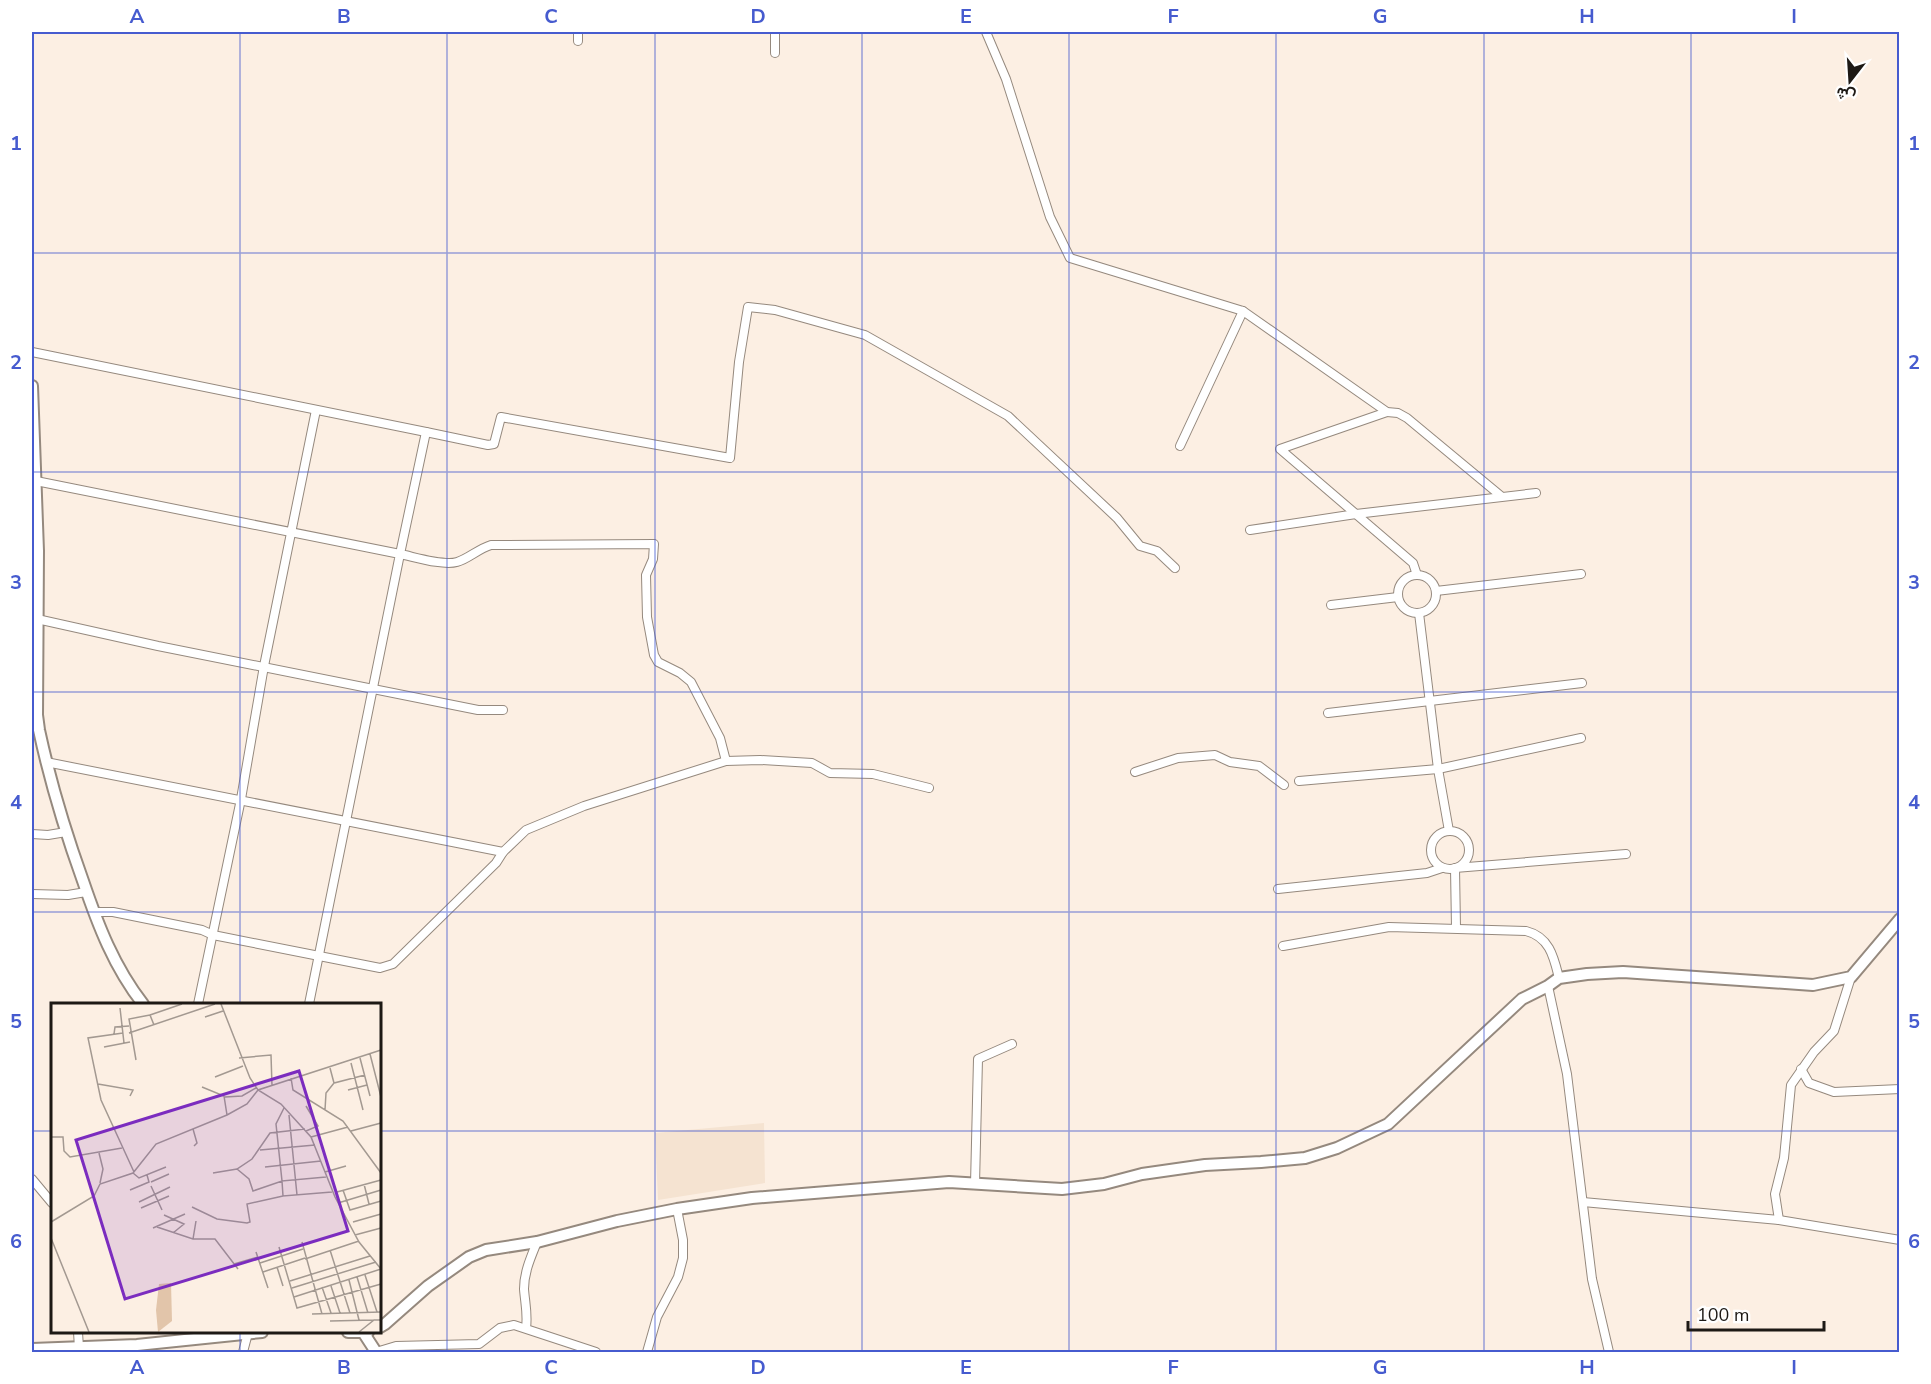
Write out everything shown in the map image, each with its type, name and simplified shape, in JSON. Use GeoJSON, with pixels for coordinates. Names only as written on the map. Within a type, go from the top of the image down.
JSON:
{"type":"FeatureCollection","features":[{"type":"Feature","properties":{"kind":"street"},"geometry":{"type":"LineString","coordinates":[[578,32],[578,41]]}},
{"type":"Feature","properties":{"kind":"street"},"geometry":{"type":"LineString","coordinates":[[775,32],[775,53]]}},
{"type":"Feature","properties":{"kind":"street"},"geometry":{"type":"LineString","coordinates":[[986,32],[1009,87],[1050,217],[1070,258],[1243,311],[1387,412]]}},
{"type":"Feature","properties":{"kind":"street"},"geometry":{"type":"LineString","coordinates":[[32,352],[488,445],[494,444],[501,417],[730,458],[739,362],[748,307],[775,310],[865,335],[1008,416],[1117,518],[1140,546],[1157,551],[1175,568]]}},
{"type":"Feature","properties":{"kind":"street"},"geometry":{"type":"LineString","coordinates":[[1180,446],[1243,311]]}},
{"type":"Feature","properties":{"kind":"street"},"geometry":{"type":"LineString","coordinates":[[32,386],[36,481],[34,527],[37,716],[46,762],[86,892],[105,943],[142,1003]]}},
{"type":"Feature","properties":{"kind":"street"},"geometry":{"type":"LineString","coordinates":[[198,1003],[241,799],[264,666],[316,410]]}},
{"type":"Feature","properties":{"kind":"street"},"geometry":{"type":"LineString","coordinates":[[1416,575],[1413,563],[1280,449],[1387,412],[1398,413],[1501,496]]}},
{"type":"Feature","properties":{"kind":"street"},"geometry":{"type":"LineString","coordinates":[[309,1003],[426,432]]}},
{"type":"Feature","properties":{"kind":"street"},"geometry":{"type":"LineString","coordinates":[[36,481],[446,563],[458,562],[479,549],[491,545],[654,544],[653,559],[646,575],[647,617],[654,655],[658,662],[680,673],[691,682],[720,738],[726,761]]}},
{"type":"Feature","properties":{"kind":"street"},"geometry":{"type":"LineString","coordinates":[[1250,531],[1356,514],[1536,493]]}},
{"type":"Feature","properties":{"kind":"street"},"geometry":{"type":"LineString","coordinates":[[1436,591],[1581,574]]}},
{"type":"Feature","properties":{"kind":"street"},"geometry":{"type":"LineString","coordinates":[[1416,575],[1428,579],[1436,591],[1436,600],[1433,605],[1428,610],[1419,613],[1410,612],[1398,597],[1405,580],[1416,575]]}},
{"type":"Feature","properties":{"kind":"street"},"geometry":{"type":"LineString","coordinates":[[1331,605],[1398,597]]}},
{"type":"Feature","properties":{"kind":"street"},"geometry":{"type":"LineString","coordinates":[[1419,613],[1438,769],[1449,831]]}},
{"type":"Feature","properties":{"kind":"street"},"geometry":{"type":"LineString","coordinates":[[37,619],[158,646],[373,687],[478,710],[502,710]]}},
{"type":"Feature","properties":{"kind":"street"},"geometry":{"type":"LineString","coordinates":[[1328,713],[1582,683]]}},
{"type":"Feature","properties":{"kind":"street"},"geometry":{"type":"LineString","coordinates":[[1299,781],[1438,769],[1581,738]]}},
{"type":"Feature","properties":{"kind":"street"},"geometry":{"type":"LineString","coordinates":[[1135,772],[1178,758],[1215,755],[1230,762],[1259,766],[1284,785]]}},
{"type":"Feature","properties":{"kind":"street"},"geometry":{"type":"LineString","coordinates":[[94,912],[113,912],[202,930],[213,935],[380,968],[393,964],[496,863],[503,852],[526,830],[584,806],[726,761],[812,763],[830,773],[873,774],[929,788]]}},
{"type":"Feature","properties":{"kind":"street"},"geometry":{"type":"LineString","coordinates":[[46,762],[503,852]]}},
{"type":"Feature","properties":{"kind":"street"},"geometry":{"type":"LineString","coordinates":[[1442,868],[1433,859],[1431,847],[1437,836],[1449,831],[1465,838],[1469,850],[1465,861],[1455,868]]}},
{"type":"Feature","properties":{"kind":"street"},"geometry":{"type":"LineString","coordinates":[[32,834],[66,832]]}},
{"type":"Feature","properties":{"kind":"street"},"geometry":{"type":"LineString","coordinates":[[1278,888],[1427,873],[1442,868],[1626,854]]}},
{"type":"Feature","properties":{"kind":"street"},"geometry":{"type":"LineString","coordinates":[[1455,868],[1456,928]]}},
{"type":"Feature","properties":{"kind":"street"},"geometry":{"type":"LineString","coordinates":[[32,894],[68,895],[86,892]]}},
{"type":"Feature","properties":{"kind":"street"},"geometry":{"type":"LineString","coordinates":[[1779,1220],[1775,1194],[1784,1158],[1791,1085],[1814,1052],[1834,1031],[1851,977],[1899,919]]}},
{"type":"Feature","properties":{"kind":"street"},"geometry":{"type":"LineString","coordinates":[[1283,946],[1389,927],[1526,931],[1536,933],[1545,941],[1553,954],[1559,978]]}},
{"type":"Feature","properties":{"kind":"street"},"geometry":{"type":"LineString","coordinates":[[381,1326],[428,1286],[469,1257],[486,1250],[537,1242],[617,1221],[677,1209],[752,1198],[949,1182],[1062,1189],[1104,1184],[1142,1174],[1205,1164],[1305,1158],[1337,1148],[1388,1124],[1522,999],[1559,978],[1623,972],[1813,984],[1851,977]]}},
{"type":"Feature","properties":{"kind":"street"},"geometry":{"type":"LineString","coordinates":[[1548,986],[1567,1074],[1592,1279],[1609,1353]]}},
{"type":"Feature","properties":{"kind":"street"},"geometry":{"type":"LineString","coordinates":[[975,1184],[978,1059],[1012,1044]]}},
{"type":"Feature","properties":{"kind":"street"},"geometry":{"type":"LineString","coordinates":[[1802,1069],[1809,1083],[1834,1092],[1899,1089]]}},
{"type":"Feature","properties":{"kind":"street"},"geometry":{"type":"LineString","coordinates":[[32,1179],[51,1202]]}},
{"type":"Feature","properties":{"kind":"street"},"geometry":{"type":"LineString","coordinates":[[1583,1202],[1779,1220],[1899,1240]]}},
{"type":"Feature","properties":{"kind":"street"},"geometry":{"type":"LineString","coordinates":[[647,1353],[657,1317],[678,1277],[683,1258],[677,1209]]}},
{"type":"Feature","properties":{"kind":"street"},"geometry":{"type":"LineString","coordinates":[[526,1328],[528,1314],[524,1287],[526,1271],[537,1242]]}},
{"type":"Feature","properties":{"kind":"street"},"geometry":{"type":"LineString","coordinates":[[366,1333],[376,1352],[396,1346],[478,1348],[500,1328],[514,1325],[596,1353]]}},
{"type":"Feature","properties":{"kind":"street"},"geometry":{"type":"LineString","coordinates":[[78,1333],[79,1348]]}},
{"type":"Feature","properties":{"kind":"street"},"geometry":{"type":"LineString","coordinates":[[32,1349],[137,1345],[188,1335],[248,1333],[243,1353]]}},
{"type":"Feature","properties":{"kind":"shaded area"},"geometry":{"type":"Polygon","coordinates":[[[764,1123],[765,1183],[658,1200],[655,1133],[764,1123]]]}}]}
